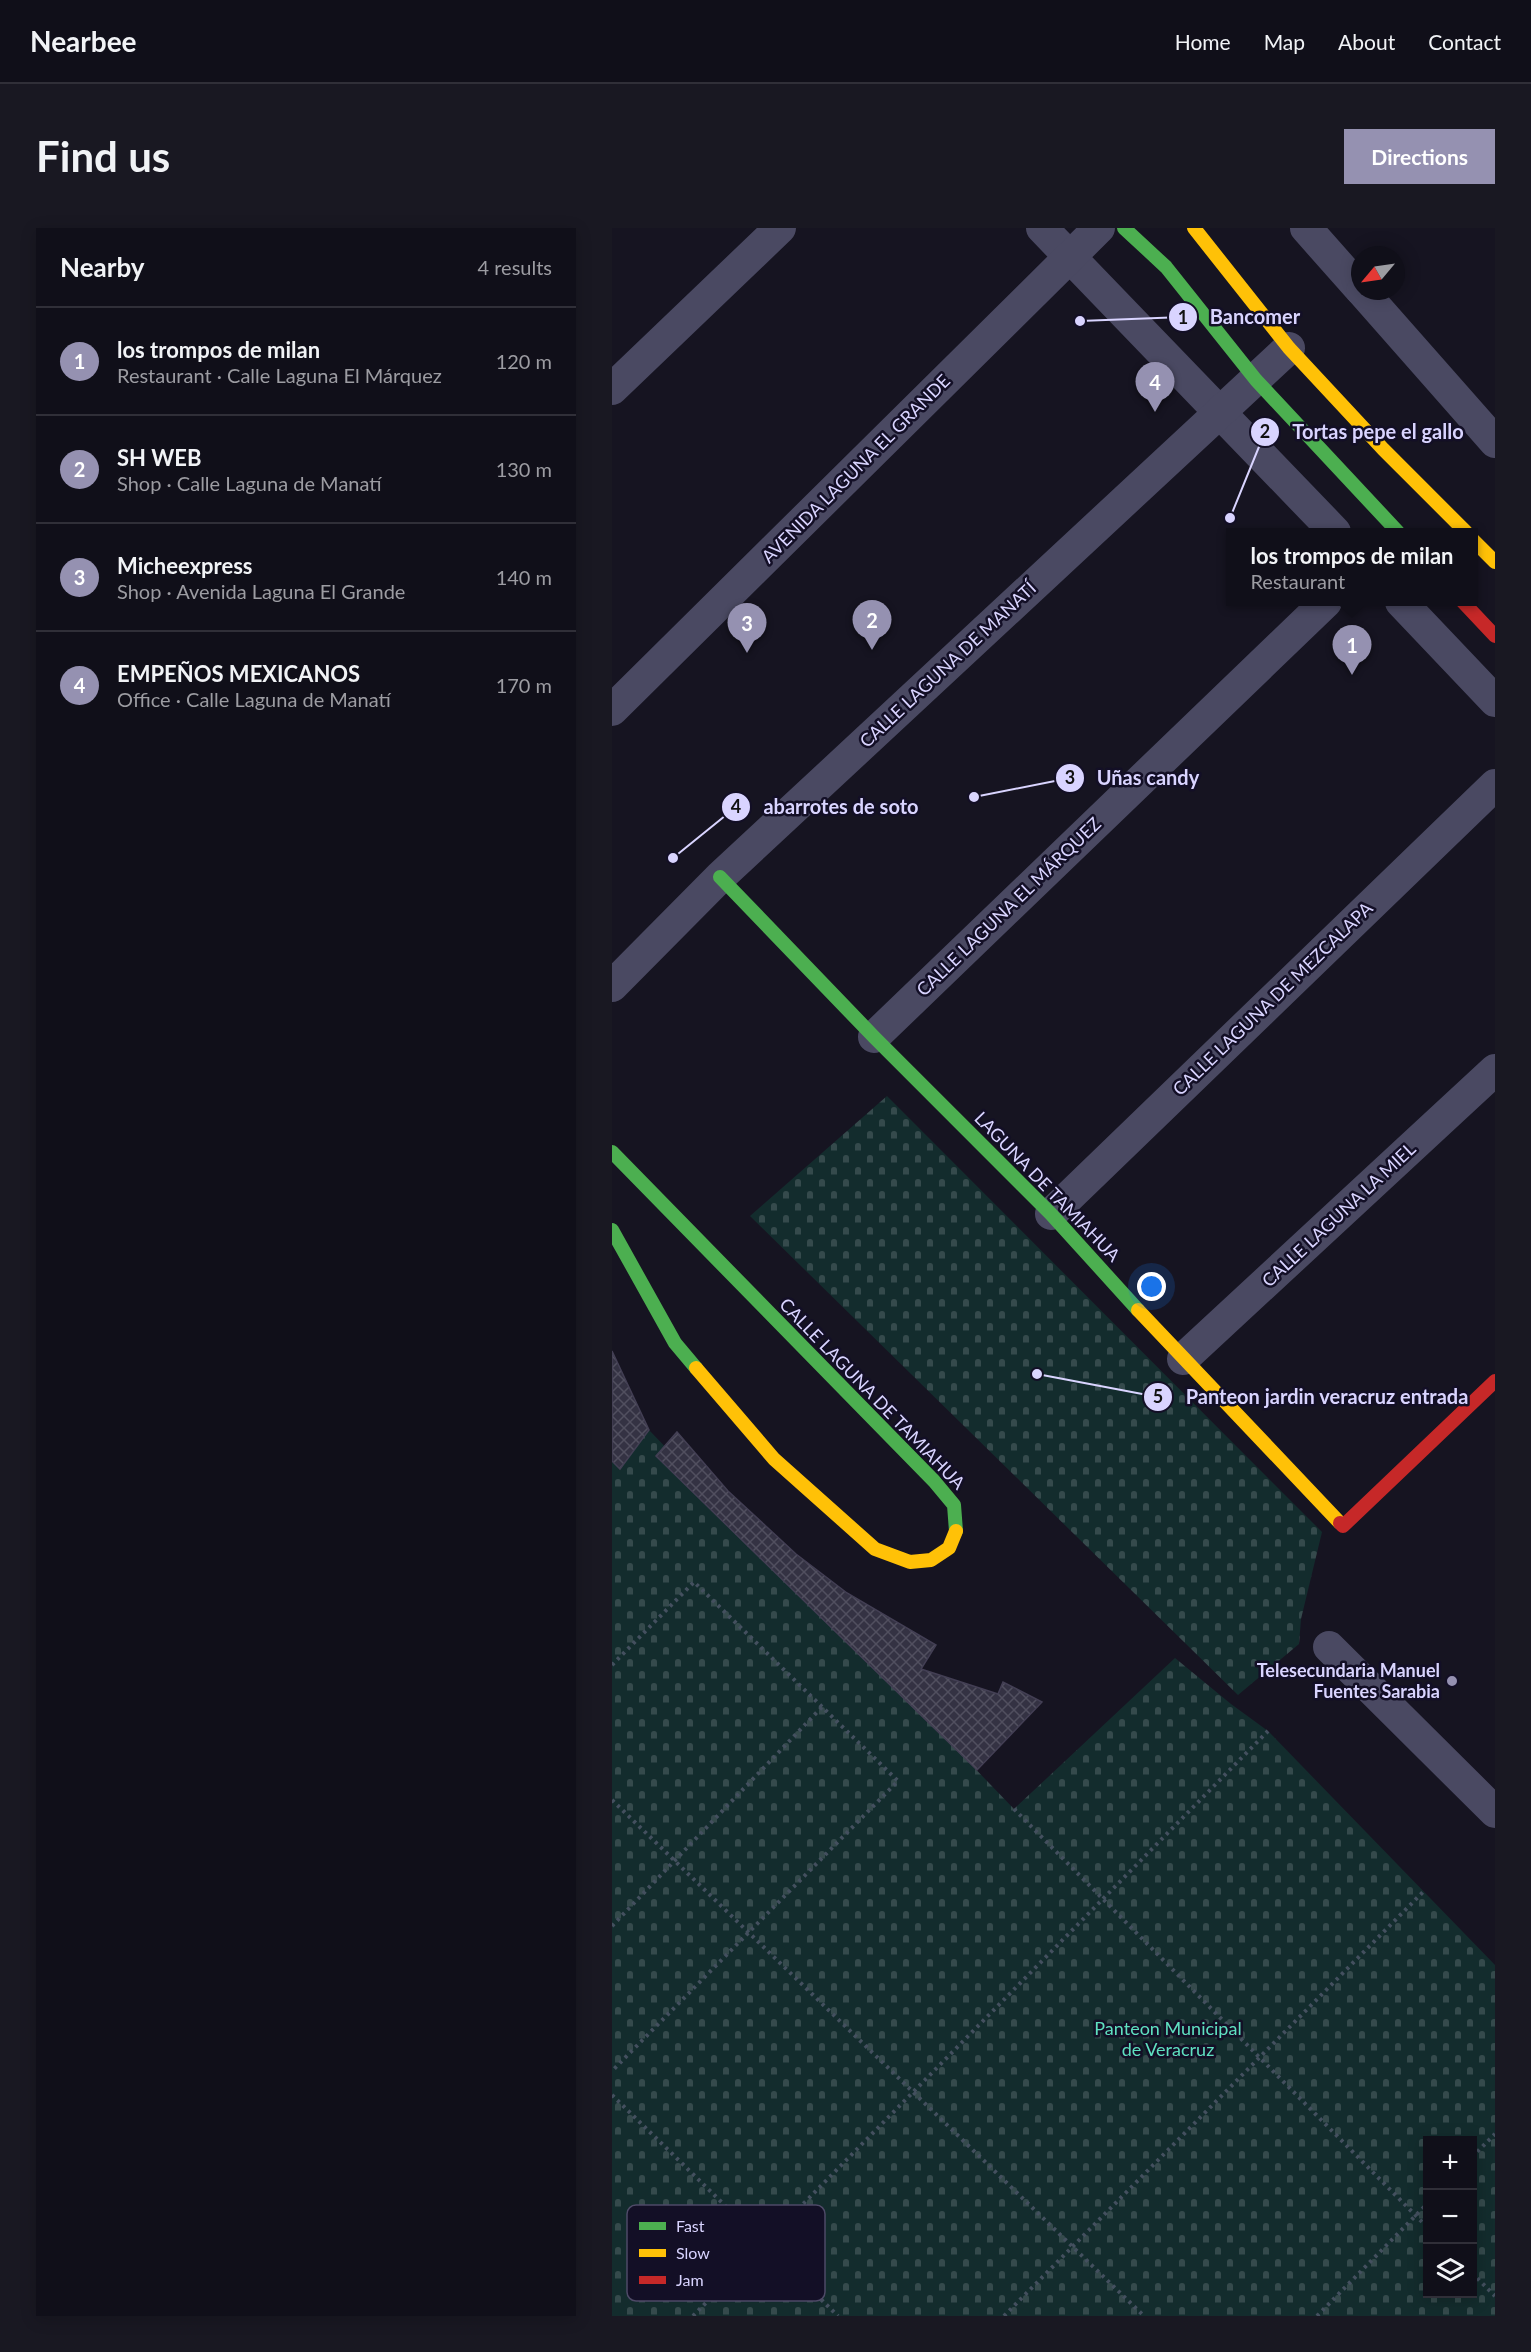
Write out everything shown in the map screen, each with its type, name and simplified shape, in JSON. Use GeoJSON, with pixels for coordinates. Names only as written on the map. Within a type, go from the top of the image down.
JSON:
{"type":"FeatureCollection","features":[{"type":"Feature","properties":{"kind":"street"},"geometry":{"type":"LineString","coordinates":[[612,389],[780,228]]}},
{"type":"Feature","properties":{"kind":"street"},"geometry":{"type":"LineString","coordinates":[[1042,228],[1331,528]]}},
{"type":"Feature","properties":{"kind":"street"},"geometry":{"type":"LineString","coordinates":[[1117,230],[1143,228]]}},
{"type":"Feature","properties":{"kind":"street"},"geometry":{"type":"LineString","coordinates":[[1194,228],[1289,348],[1383,449],[1462,528]]}},
{"type":"Feature","properties":{"kind":"street"},"geometry":{"type":"LineString","coordinates":[[1306,228],[1351,279]]}},
{"type":"Feature","properties":{"kind":"street"},"geometry":{"type":"LineString","coordinates":[[1117,230],[1174,268],[1256,380],[1394,528]]}},
{"type":"Feature","properties":{"kind":"street","name":"AVENIDA LAGUNA EL GRANDE"},"geometry":{"type":"LineString","coordinates":[[612,710],[1070,257],[1117,230]]}},
{"type":"Feature","properties":{"kind":"street"},"geometry":{"type":"LineString","coordinates":[[1370,300],[1495,442]]}},
{"type":"Feature","properties":{"kind":"street","name":"CALLE LAGUNA DE MANATÍ"},"geometry":{"type":"LineString","coordinates":[[612,986],[720,877],[1289,348]]}},
{"type":"Feature","properties":{"kind":"street"},"geometry":{"type":"LineString","coordinates":[[1478,545],[1495,562]]}},
{"type":"Feature","properties":{"kind":"street","name":"CALLE LAGUNA EL MÁRQUEZ"},"geometry":{"type":"LineString","coordinates":[[874,1037],[1322,606]]}},
{"type":"Feature","properties":{"kind":"street"},"geometry":{"type":"LineString","coordinates":[[1405,606],[1495,701]]}},
{"type":"Feature","properties":{"kind":"street"},"geometry":{"type":"LineString","coordinates":[[1466,606],[1495,636]]}},
{"type":"Feature","properties":{"kind":"street","name":"CALLE LAGUNA DE MEZCALAPA"},"geometry":{"type":"LineString","coordinates":[[1052,1214],[1495,785]]}},
{"type":"Feature","properties":{"kind":"street","name":"LAGUNA DE TAMIAHUA"},"geometry":{"type":"LineString","coordinates":[[720,877],[874,1037],[1052,1214],[1183,1359],[1343,1526],[1495,1381]]}},
{"type":"Feature","properties":{"kind":"street","name":"CALLE LAGUNA LA MIEL"},"geometry":{"type":"LineString","coordinates":[[1183,1359],[1495,1070]]}},
{"type":"Feature","properties":{"kind":"street","name":"CALLE LAGUNA DE TAMIAHUA"},"geometry":{"type":"LineString","coordinates":[[612,1152],[934,1480],[954,1505],[957,1527],[949,1548],[931,1560],[910,1562],[875,1549],[774,1459],[675,1343],[612,1230]]}},
{"type":"Feature","properties":{"kind":"street"},"geometry":{"type":"LineString","coordinates":[[1329,1647],[1495,1812]]}},
{"type":"Feature","properties":{"kind":"path"},"geometry":{"type":"LineString","coordinates":[[612,1665],[694,1582],[898,1781],[612,2071]]}},
{"type":"Feature","properties":{"kind":"path"},"geometry":{"type":"LineString","coordinates":[[612,1926],[822,1707]]}},
{"type":"Feature","properties":{"kind":"path"},"geometry":{"type":"LineString","coordinates":[[803,2205],[1268,1731]]}},
{"type":"Feature","properties":{"kind":"path"},"geometry":{"type":"LineString","coordinates":[[612,1800],[1144,2316]]}},
{"type":"Feature","properties":{"kind":"path"},"geometry":{"type":"LineString","coordinates":[[1014,1809],[1423,2223]]}},
{"type":"Feature","properties":{"kind":"path"},"geometry":{"type":"LineString","coordinates":[[1004,2316],[1423,1892]]}},
{"type":"Feature","properties":{"kind":"path"},"geometry":{"type":"LineString","coordinates":[[612,2095],[725,2205]]}},
{"type":"Feature","properties":{"kind":"path"},"geometry":{"type":"LineString","coordinates":[[1477,2153],[1495,2134]]}},
{"type":"Feature","properties":{"kind":"path"},"geometry":{"type":"LineString","coordinates":[[1317,2316],[1423,2208]]}},
{"type":"Feature","properties":{"kind":"path"},"geometry":{"type":"LineString","coordinates":[[1477,2277],[1495,2296]]}},
{"type":"Feature","properties":{"kind":"path"},"geometry":{"type":"LineString","coordinates":[[693,2316],[708,2301]]}},
{"type":"Feature","properties":{"kind":"path"},"geometry":{"type":"LineString","coordinates":[[823,2301],[838,2316]]}},
{"type":"Feature","properties":{"kind":"green space"},"geometry":{"type":"Polygon","coordinates":[[[887,1096],[1322,1532],[1301,1619],[1299,1644],[1238,1695],[750,1216],[887,1096]]]}},
{"type":"Feature","properties":{"kind":"green space","name":"Panteon Municipal de Veracruz"},"geometry":{"type":"Polygon","coordinates":[[[612,1351],[649,1430],[1014,1809],[1175,1658],[1268,1731],[1495,1965],[1495,2316],[612,2316],[612,1351]]]}},
{"type":"Feature","properties":{"kind":"building"},"geometry":{"type":"Polygon","coordinates":[[[612,1351],[649,1430],[620,1469],[612,1461],[612,1351]]]}},
{"type":"Feature","properties":{"kind":"building"},"geometry":{"type":"Polygon","coordinates":[[[677,1432],[728,1491],[796,1554],[847,1593],[936,1645],[921,1669],[998,1694],[1003,1682],[1042,1702],[977,1770],[656,1456],[677,1432]]]}},
{"type":"Feature","properties":{"kind":"traffic: fast"},"geometry":{"type":"LineString","coordinates":[[1124,228],[1166,267],[1256,380],[1394,528]]}},
{"type":"Feature","properties":{"kind":"traffic: fast"},"geometry":{"type":"LineString","coordinates":[[720,877],[874,1037],[1051,1214],[1138,1310]]}},
{"type":"Feature","properties":{"kind":"traffic: fast"},"geometry":{"type":"LineString","coordinates":[[612,1152],[934,1481],[954,1505],[956,1531]]}},
{"type":"Feature","properties":{"kind":"traffic: fast"},"geometry":{"type":"LineString","coordinates":[[612,1230],[675,1343],[696,1368]]}},
{"type":"Feature","properties":{"kind":"traffic: slow"},"geometry":{"type":"LineString","coordinates":[[1194,228],[1289,348],[1383,449],[1462,528]]}},
{"type":"Feature","properties":{"kind":"traffic: slow"},"geometry":{"type":"LineString","coordinates":[[1478,545],[1495,562]]}},
{"type":"Feature","properties":{"kind":"traffic: slow"},"geometry":{"type":"LineString","coordinates":[[1138,1310],[1340,1523]]}},
{"type":"Feature","properties":{"kind":"traffic: slow"},"geometry":{"type":"LineString","coordinates":[[696,1368],[774,1459],[875,1549],[910,1562],[931,1560],[949,1548],[956,1531]]}},
{"type":"Feature","properties":{"kind":"traffic: jam"},"geometry":{"type":"LineString","coordinates":[[1467,606],[1495,636]]}},
{"type":"Feature","properties":{"kind":"traffic: jam"},"geometry":{"type":"LineString","coordinates":[[1340,1523],[1343,1526],[1495,1381]]}},
{"type":"Feature","properties":{"kind":"place","name":"Bancomer"},"geometry":{"type":"Point","coordinates":[1080,321]}},
{"type":"Feature","properties":{"kind":"place","name":"EMPEÑOS MEXICANOS"},"geometry":{"type":"Point","coordinates":[1155,412]}},
{"type":"Feature","properties":{"kind":"place","name":"Tortas pepe el gallo"},"geometry":{"type":"Point","coordinates":[1230,518]}},
{"type":"Feature","properties":{"kind":"place","name":"SH WEB"},"geometry":{"type":"Point","coordinates":[872,650]}},
{"type":"Feature","properties":{"kind":"place","name":"Micheexpress"},"geometry":{"type":"Point","coordinates":[747,653]}},
{"type":"Feature","properties":{"kind":"place","name":"los trompos de milan"},"geometry":{"type":"Point","coordinates":[1352,675]}},
{"type":"Feature","properties":{"kind":"place","name":"Uñas candy"},"geometry":{"type":"Point","coordinates":[974,797]}},
{"type":"Feature","properties":{"kind":"place","name":"abarrotes de soto"},"geometry":{"type":"Point","coordinates":[673,858]}},
{"type":"Feature","properties":{"kind":"place","name":"Panteon jardin veracruz entrada"},"geometry":{"type":"Point","coordinates":[1037,1374]}},
{"type":"Feature","properties":{"kind":"place","name":"Telesecundaria Manuel Fuentes Sarabia"},"geometry":{"type":"Point","coordinates":[1452,1681]}}]}
